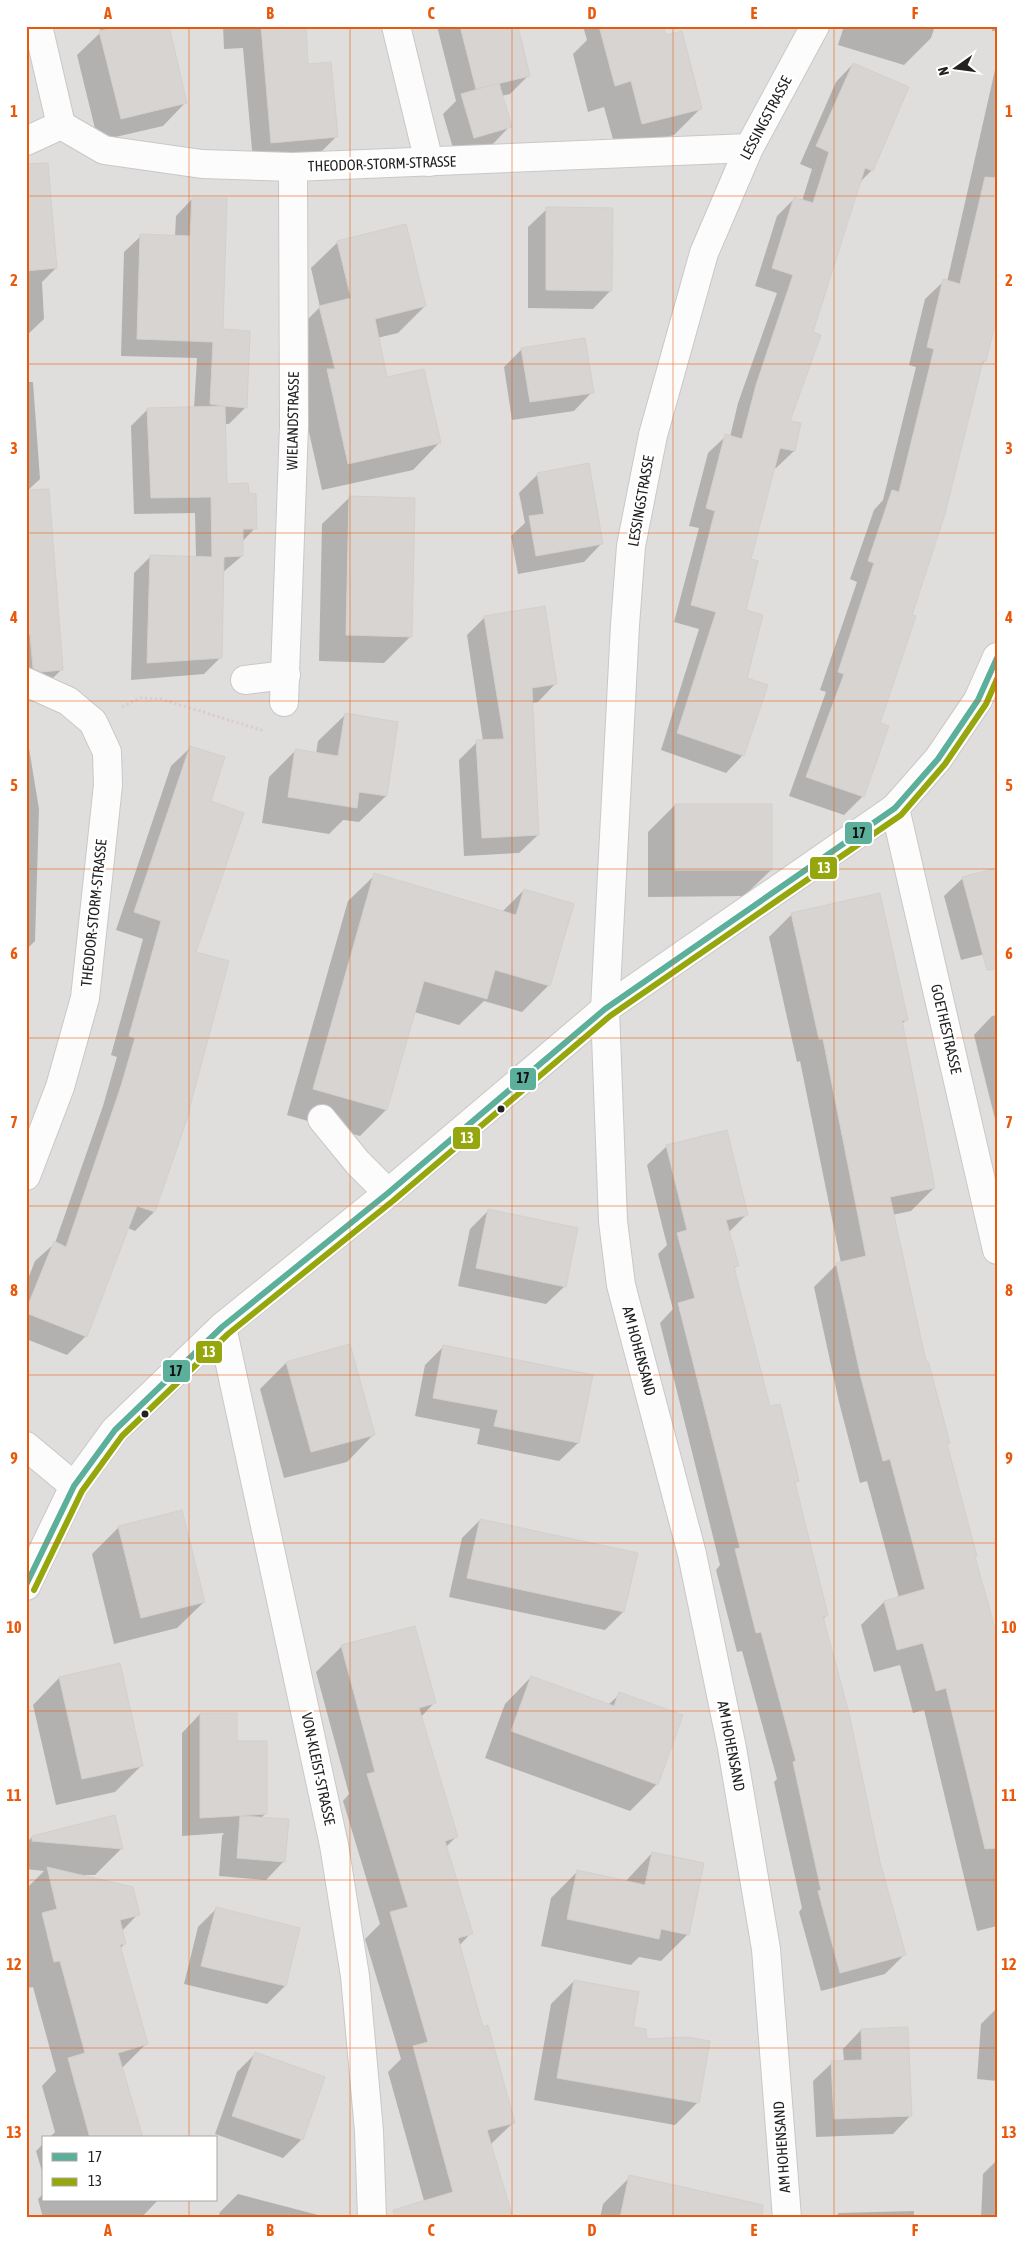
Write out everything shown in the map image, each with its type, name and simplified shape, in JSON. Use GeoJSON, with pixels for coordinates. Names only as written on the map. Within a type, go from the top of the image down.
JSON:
{"type":"FeatureCollection","features":[{"type":"Feature","properties":{"kind":"street"},"geometry":{"type":"LineString","coordinates":[[26,141],[61,125],[38,26]]}},
{"type":"Feature","properties":{"kind":"street"},"geometry":{"type":"LineString","coordinates":[[396,26],[429,162]]}},
{"type":"Feature","properties":{"kind":"street","name":"LESSINGSTRASSE"},"geometry":{"type":"LineString","coordinates":[[605,1009],[624,635],[632,546],[653,435],[704,253],[749,148],[816,26]]}},
{"type":"Feature","properties":{"kind":"street","name":"THEODOR-STORM-STRASSE"},"geometry":{"type":"LineString","coordinates":[[61,125],[104,150],[202,164],[293,167],[749,148]]}},
{"type":"Feature","properties":{"kind":"street","name":"WIELANDSTRASSE"},"geometry":{"type":"LineString","coordinates":[[284,702],[294,426],[293,167]]}},
{"type":"Feature","properties":{"kind":"street"},"geometry":{"type":"LineString","coordinates":[[26,1586],[74,1486],[115,1430],[222,1327],[388,1192],[605,1009],[895,808],[943,751],[978,700],[997,657]]}},
{"type":"Feature","properties":{"kind":"street"},"geometry":{"type":"LineString","coordinates":[[245,680],[286,675]]}},
{"type":"Feature","properties":{"kind":"street","name":"THEODOR-STORM-STRASSE"},"geometry":{"type":"LineString","coordinates":[[26,682],[68,701],[93,722],[107,752],[108,784],[85,998],[60,1087],[26,1176]]}},
{"type":"Feature","properties":{"kind":"street","name":"GOETHESTRASSE"},"geometry":{"type":"LineString","coordinates":[[895,808],[997,1250]]}},
{"type":"Feature","properties":{"kind":"street","name":"AM HOHENSAND"},"geometry":{"type":"LineString","coordinates":[[605,1009],[614,1221],[621,1285],[692,1554],[732,1748],[766,1949],[787,2218]]}},
{"type":"Feature","properties":{"kind":"street"},"geometry":{"type":"LineString","coordinates":[[322,1119],[346,1150],[388,1192]]}},
{"type":"Feature","properties":{"kind":"street","name":"VON-KLEIST-STRASSE"},"geometry":{"type":"LineString","coordinates":[[222,1327],[336,1854],[355,1976],[369,2131],[372,2218]]}},
{"type":"Feature","properties":{"kind":"street"},"geometry":{"type":"LineString","coordinates":[[26,1446],[74,1486]]}},
{"type":"Feature","properties":{"kind":"path"},"geometry":{"type":"LineString","coordinates":[[140,698],[161,699],[261,730],[284,702]]}},
{"type":"Feature","properties":{"kind":"shaded area"},"geometry":{"type":"Polygon","coordinates":[[[26,26],[997,26],[997,2218],[26,2218],[26,26]]]}},
{"type":"Feature","properties":{"kind":"building"},"geometry":{"type":"Polygon","coordinates":[[[120,26],[169,26],[187,103],[121,119],[99,31],[120,26]]]}},
{"type":"Feature","properties":{"kind":"building"},"geometry":{"type":"Polygon","coordinates":[[[261,26],[306,26],[308,64],[331,62],[338,137],[271,143],[261,26]]]}},
{"type":"Feature","properties":{"kind":"building"},"geometry":{"type":"Polygon","coordinates":[[[460,26],[518,26],[530,76],[476,89],[460,26]]]}},
{"type":"Feature","properties":{"kind":"building"},"geometry":{"type":"Polygon","coordinates":[[[599,26],[663,26],[666,35],[682,31],[702,109],[642,124],[631,81],[615,86],[599,26]]]}},
{"type":"Feature","properties":{"kind":"building"},"geometry":{"type":"Polygon","coordinates":[[[853,63],[909,87],[873,171],[865,168],[813,332],[821,335],[790,421],[801,423],[795,451],[780,448],[751,559],[758,561],[746,610],[763,615],[747,678],[768,685],[744,756],[677,733],[716,612],[691,605],[715,511],[706,508],[725,434],[742,439],[756,385],[793,275],[772,268],[794,197],[813,203],[829,152],[816,146],[853,63]]]}},
{"type":"Feature","properties":{"kind":"building"},"geometry":{"type":"Polygon","coordinates":[[[499,83],[512,127],[474,138],[461,94],[499,83]]]}},
{"type":"Feature","properties":{"kind":"building"},"geometry":{"type":"Polygon","coordinates":[[[48,163],[57,268],[26,271],[26,164],[48,163]]]}},
{"type":"Feature","properties":{"kind":"building"},"geometry":{"type":"Polygon","coordinates":[[[985,177],[997,178],[997,317],[986,361],[983,361],[945,514],[912,615],[916,616],[880,723],[889,726],[864,797],[806,777],[844,674],[838,672],[874,563],[868,561],[892,490],[899,492],[934,349],[927,347],[943,279],[960,284],[985,177]]]}},
{"type":"Feature","properties":{"kind":"building"},"geometry":{"type":"Polygon","coordinates":[[[192,198],[227,198],[223,329],[250,331],[247,408],[225,406],[227,484],[248,483],[249,493],[256,494],[257,529],[243,529],[243,556],[224,557],[222,658],[147,663],[150,555],[212,557],[211,497],[151,498],[147,408],[224,406],[210,404],[213,342],[137,339],[140,234],[190,236],[192,198]]]}},
{"type":"Feature","properties":{"kind":"building"},"geometry":{"type":"Polygon","coordinates":[[[546,207],[613,208],[612,291],[546,290],[546,207]]]}},
{"type":"Feature","properties":{"kind":"building"},"geometry":{"type":"Polygon","coordinates":[[[406,224],[426,306],[375,319],[387,377],[424,369],[441,443],[348,464],[327,369],[335,369],[319,306],[351,298],[337,241],[406,224]]]}},
{"type":"Feature","properties":{"kind":"building"},"geometry":{"type":"Polygon","coordinates":[[[585,338],[594,393],[530,402],[521,348],[585,338]]]}},
{"type":"Feature","properties":{"kind":"building"},"geometry":{"type":"Polygon","coordinates":[[[589,463],[603,544],[536,556],[529,516],[544,514],[537,473],[589,463]]]}},
{"type":"Feature","properties":{"kind":"building"},"geometry":{"type":"Polygon","coordinates":[[[49,489],[63,670],[41,672],[33,668],[30,634],[26,635],[26,490],[49,489]]]}},
{"type":"Feature","properties":{"kind":"building"},"geometry":{"type":"Polygon","coordinates":[[[349,496],[415,498],[412,637],[346,635],[349,496]]]}},
{"type":"Feature","properties":{"kind":"building"},"geometry":{"type":"Polygon","coordinates":[[[545,606],[557,684],[532,688],[539,835],[482,838],[476,740],[504,739],[484,616],[545,606]]]}},
{"type":"Feature","properties":{"kind":"building"},"geometry":{"type":"Polygon","coordinates":[[[345,713],[398,722],[387,796],[359,792],[357,808],[288,797],[295,749],[338,756],[345,713]]]}},
{"type":"Feature","properties":{"kind":"building"},"geometry":{"type":"Polygon","coordinates":[[[190,746],[225,757],[211,801],[244,813],[196,952],[229,961],[190,1110],[155,1212],[137,1206],[87,1337],[26,1313],[26,1310],[54,1241],[66,1247],[121,1086],[135,1038],[129,1036],[161,921],[134,912],[190,746]]]}},
{"type":"Feature","properties":{"kind":"building"},"geometry":{"type":"Polygon","coordinates":[[[675,804],[772,804],[772,870],[675,870],[675,804]]]}},
{"type":"Feature","properties":{"kind":"building"},"geometry":{"type":"Polygon","coordinates":[[[997,868],[997,969],[987,970],[962,877],[997,868]]]}},
{"type":"Feature","properties":{"kind":"building"},"geometry":{"type":"Polygon","coordinates":[[[374,873],[516,915],[524,889],[574,904],[550,986],[495,970],[487,999],[424,981],[387,1110],[313,1089],[374,873]]]}},
{"type":"Feature","properties":{"kind":"building"},"geometry":{"type":"Polygon","coordinates":[[[880,893],[908,1020],[902,1021],[935,1188],[890,1197],[926,1361],[928,1361],[950,1443],[947,1444],[977,1556],[975,1557],[997,1635],[997,1848],[985,1849],[946,1688],[936,1691],[923,1643],[897,1650],[884,1601],[925,1589],[890,1459],[883,1461],[861,1378],[836,1263],[866,1256],[823,1039],[819,1039],[791,913],[880,893]]]}},
{"type":"Feature","properties":{"kind":"building"},"geometry":{"type":"Polygon","coordinates":[[[727,1130],[748,1215],[726,1220],[739,1266],[734,1267],[770,1406],[780,1404],[799,1481],[795,1482],[828,1615],[823,1617],[849,1713],[880,1862],[906,1955],[840,1973],[818,1891],[821,1890],[793,1762],[796,1761],[761,1632],[756,1633],[735,1549],[740,1548],[678,1303],[695,1298],[677,1233],[687,1230],[666,1145],[727,1130]]]}},
{"type":"Feature","properties":{"kind":"building"},"geometry":{"type":"Polygon","coordinates":[[[488,1209],[578,1228],[566,1287],[476,1268],[488,1209]]]}},
{"type":"Feature","properties":{"kind":"building"},"geometry":{"type":"Polygon","coordinates":[[[350,1344],[375,1435],[311,1452],[286,1362],[350,1344]]]}},
{"type":"Feature","properties":{"kind":"building"},"geometry":{"type":"Polygon","coordinates":[[[443,1345],[593,1375],[579,1443],[494,1426],[498,1410],[433,1398],[443,1345]]]}},
{"type":"Feature","properties":{"kind":"building"},"geometry":{"type":"Polygon","coordinates":[[[182,1510],[205,1602],[141,1618],[118,1526],[182,1510]]]}},
{"type":"Feature","properties":{"kind":"building"},"geometry":{"type":"Polygon","coordinates":[[[480,1519],[638,1553],[624,1612],[467,1578],[480,1519]]]}},
{"type":"Feature","properties":{"kind":"building"},"geometry":{"type":"Polygon","coordinates":[[[415,1626],[436,1703],[419,1708],[458,1837],[445,1841],[473,1934],[458,1938],[483,2027],[488,2025],[515,2123],[487,2130],[513,2218],[395,2218],[393,2210],[453,2192],[413,2046],[428,2042],[390,1912],[408,1907],[367,1774],[375,1772],[341,1645],[415,1626]]]}},
{"type":"Feature","properties":{"kind":"building"},"geometry":{"type":"Polygon","coordinates":[[[120,1663],[143,1766],[82,1779],[59,1677],[120,1663]]]}},
{"type":"Feature","properties":{"kind":"building"},"geometry":{"type":"Polygon","coordinates":[[[531,1676],[614,1706],[619,1692],[683,1715],[658,1785],[511,1731],[531,1676]]]}},
{"type":"Feature","properties":{"kind":"building"},"geometry":{"type":"Polygon","coordinates":[[[200,1713],[237,1713],[237,1741],[267,1741],[267,1814],[200,1818],[200,1713]]]}},
{"type":"Feature","properties":{"kind":"building"},"geometry":{"type":"Polygon","coordinates":[[[115,1815],[123,1849],[32,1841],[32,1836],[115,1815]]]}},
{"type":"Feature","properties":{"kind":"building"},"geometry":{"type":"Polygon","coordinates":[[[240,1816],[289,1819],[285,1862],[237,1858],[240,1816]]]}},
{"type":"Feature","properties":{"kind":"building"},"geometry":{"type":"Polygon","coordinates":[[[652,1852],[704,1863],[689,1935],[661,1929],[659,1939],[567,1919],[577,1870],[645,1885],[652,1852]]]}},
{"type":"Feature","properties":{"kind":"building"},"geometry":{"type":"Polygon","coordinates":[[[47,1867],[133,1887],[140,1915],[120,1920],[126,1944],[120,1945],[148,2044],[118,2053],[142,2136],[89,2136],[68,2058],[85,2053],[60,1961],[54,1962],[42,1913],[57,1909],[47,1867]]]}},
{"type":"Feature","properties":{"kind":"building"},"geometry":{"type":"Polygon","coordinates":[[[216,1907],[300,1928],[286,1986],[201,1966],[216,1907]]]}},
{"type":"Feature","properties":{"kind":"building"},"geometry":{"type":"Polygon","coordinates":[[[574,1980],[639,1992],[633,2027],[646,2029],[647,2039],[687,2037],[710,2041],[699,2103],[557,2078],[574,1980]]]}},
{"type":"Feature","properties":{"kind":"building"},"geometry":{"type":"Polygon","coordinates":[[[908,2027],[912,2116],[834,2119],[831,2061],[862,2060],[861,2029],[908,2027]]]}},
{"type":"Feature","properties":{"kind":"building"},"geometry":{"type":"Polygon","coordinates":[[[255,2052],[325,2077],[303,2140],[232,2116],[255,2052]]]}},
{"type":"Feature","properties":{"kind":"building"},"geometry":{"type":"Polygon","coordinates":[[[629,2175],[763,2205],[762,2218],[620,2218],[629,2175]]]}},
{"type":"Feature","properties":{"kind":"transit line","name":"17"},"geometry":{"type":"LineString","coordinates":[[26,1585],[74,1486],[115,1430],[222,1327],[388,1193],[605,1009],[895,808],[938,759],[978,700],[997,658]]}},
{"type":"Feature","properties":{"kind":"transit line","name":"13"},"geometry":{"type":"LineString","coordinates":[[34,1590],[82,1491],[122,1436],[228,1334],[394,1200],[610,1016],[901,815],[945,764],[986,704],[997,679]]}}]}
